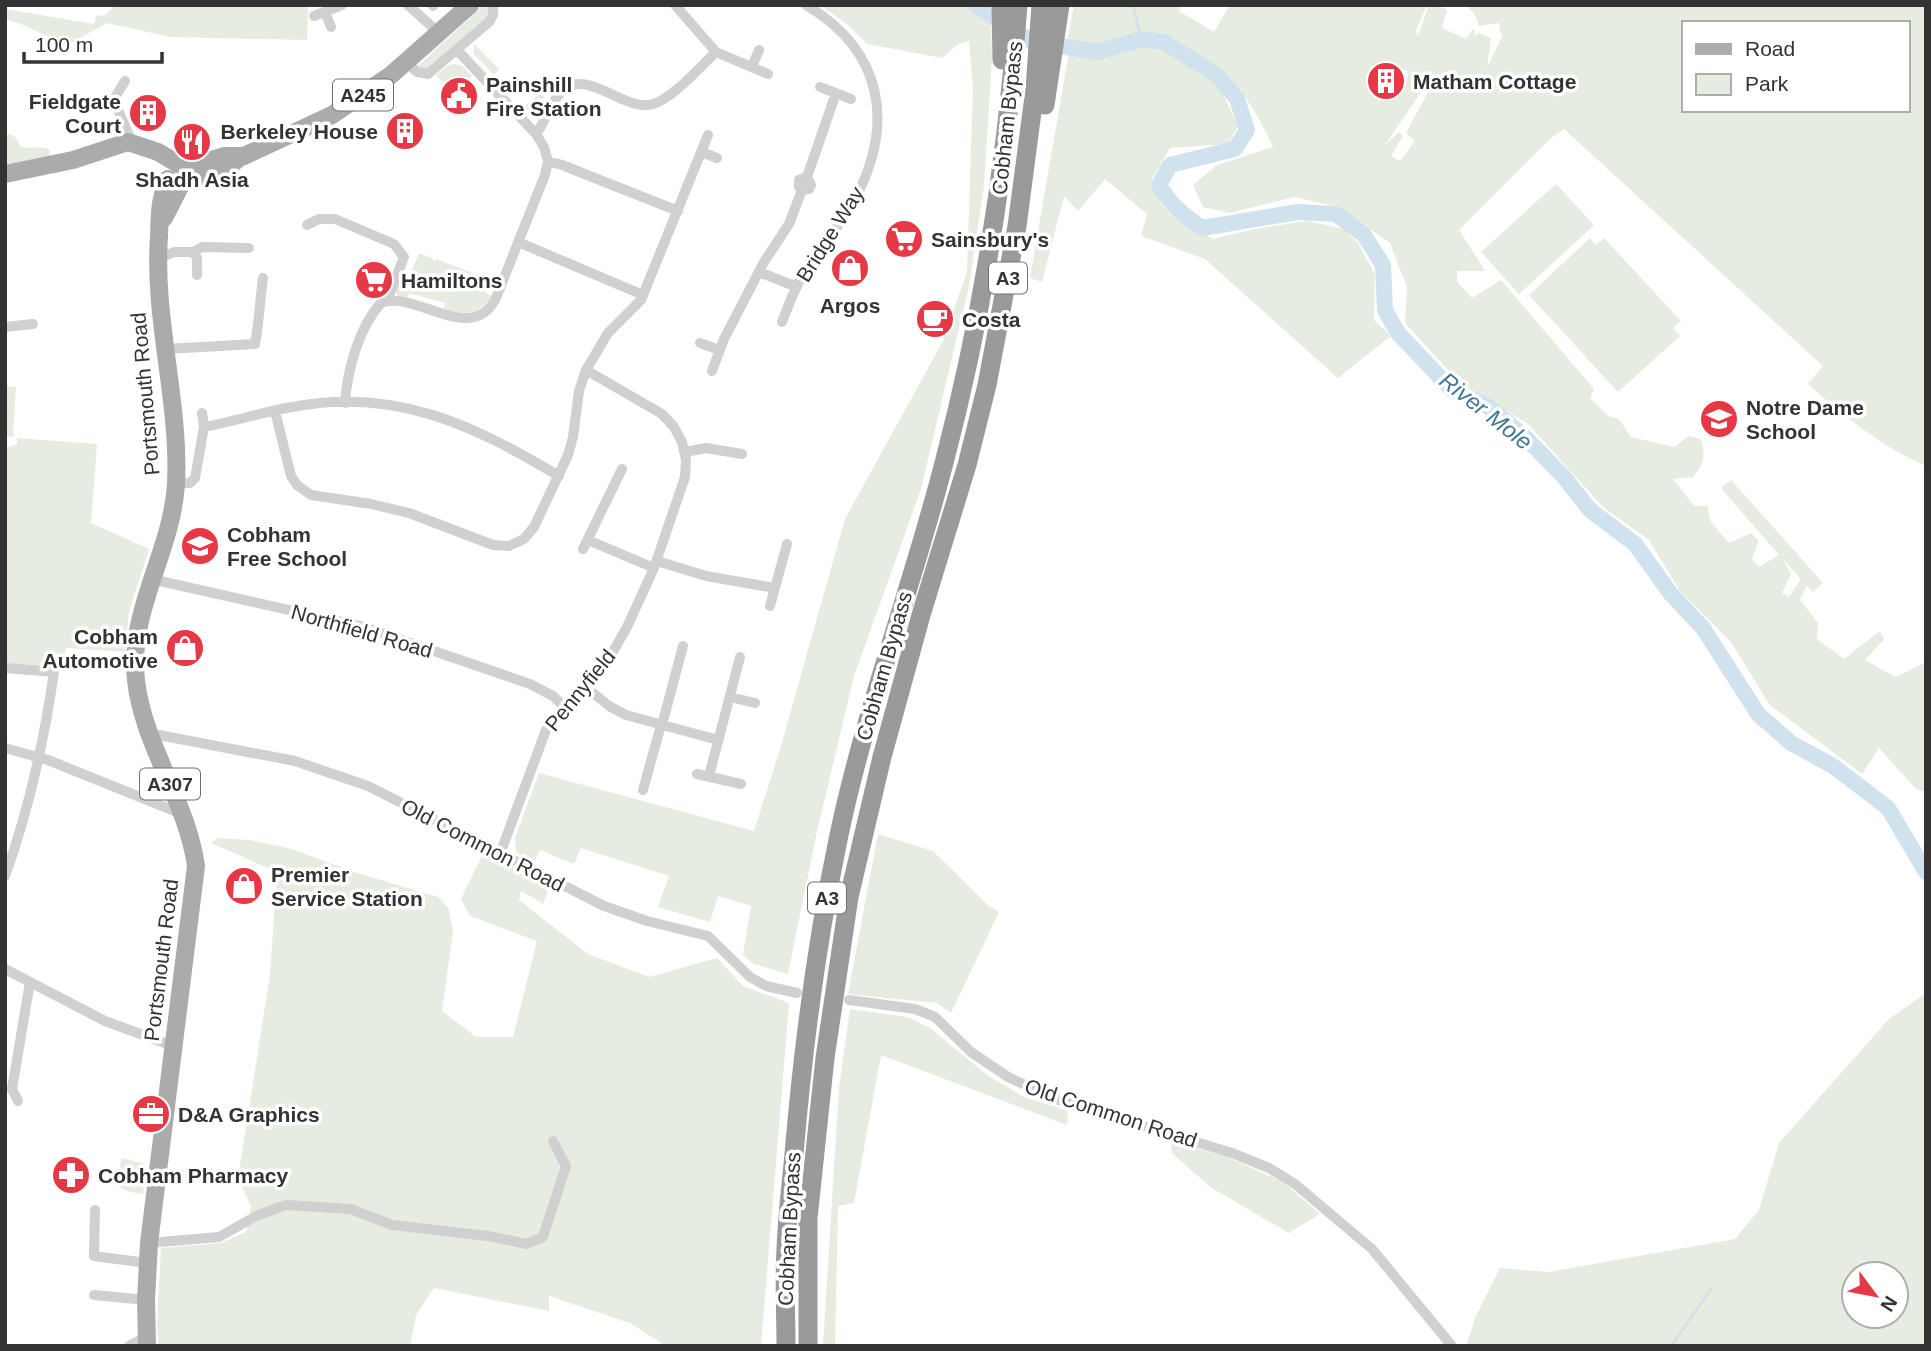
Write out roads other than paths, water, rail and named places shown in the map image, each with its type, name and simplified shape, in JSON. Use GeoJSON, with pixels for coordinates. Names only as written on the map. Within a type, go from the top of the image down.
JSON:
{"type":"FeatureCollection","features":[{"type":"Feature","properties":{"kind":"highway"},"geometry":{"type":"LineString","coordinates":[[1001,5],[1007,80]]}},
{"type":"Feature","properties":{"kind":"highway","name":"Cobham Bypass"},"geometry":{"type":"LineString","coordinates":[[786,1346],[786,1250],[801,1072],[817,954],[837,847],[865,732],[944,463],[965,381],[987,273],[1002,170],[1007,80],[1018,5]]}},
{"type":"Feature","properties":{"kind":"highway","name":"Cobham Bypass"},"geometry":{"type":"LineString","coordinates":[[808,1346],[808,1218],[825,1058],[849,897],[882,757],[970,452],[1004,305],[1041,90],[1041,5]]}},
{"type":"Feature","properties":{"kind":"highway"},"geometry":{"type":"LineString","coordinates":[[1041,90],[1060,5]]}},
{"type":"Feature","properties":{"kind":"main road","name":"A245"},"geometry":{"type":"LineString","coordinates":[[178,175],[225,156],[239,157],[293,135],[332,115],[407,62],[470,5]]}},
{"type":"Feature","properties":{"kind":"main road"},"geometry":{"type":"LineString","coordinates":[[5,174],[73,160],[125,143],[140,146],[153,159],[178,175]]}},
{"type":"Feature","properties":{"kind":"main road","name":"Portsmouth Road"},"geometry":{"type":"LineString","coordinates":[[147,1341],[149,1243],[195,876],[194,852],[182,814],[139,702],[135,667],[138,626],[169,526],[176,484],[176,447],[165,349],[166,256],[159,234],[178,175]]}},
{"type":"Feature","properties":{"kind":"street"},"geometry":{"type":"LineString","coordinates":[[331,27],[319,14],[342,5]]}},
{"type":"Feature","properties":{"kind":"street"},"geometry":{"type":"LineString","coordinates":[[408,5],[440,34]]}},
{"type":"Feature","properties":{"kind":"street"},"geometry":{"type":"LineString","coordinates":[[407,62],[417,72],[428,74],[489,22],[493,15],[493,5]]}},
{"type":"Feature","properties":{"kind":"street"},"geometry":{"type":"LineString","coordinates":[[675,5],[716,52],[768,74]]}},
{"type":"Feature","properties":{"kind":"street","name":"Bridge Way"},"geometry":{"type":"LineString","coordinates":[[782,322],[811,261],[848,212],[858,192],[874,149],[878,122],[876,95],[866,64],[855,46],[840,29],[806,5]]}},
{"type":"Feature","properties":{"kind":"street"},"geometry":{"type":"LineString","coordinates":[[387,301],[462,318],[480,316],[489,309],[496,298],[545,175],[548,162],[544,147],[536,134],[457,50]]}},
{"type":"Feature","properties":{"kind":"street"},"geometry":{"type":"LineString","coordinates":[[752,67],[759,50]]}},
{"type":"Feature","properties":{"kind":"street"},"geometry":{"type":"LineString","coordinates":[[536,134],[559,95],[568,87],[589,85],[638,105],[656,104],[716,52]]}},
{"type":"Feature","properties":{"kind":"street"},"geometry":{"type":"LineString","coordinates":[[125,81],[116,96],[118,110],[140,146]]}},
{"type":"Feature","properties":{"kind":"street"},"geometry":{"type":"LineString","coordinates":[[820,87],[851,99]]}},
{"type":"Feature","properties":{"kind":"street"},"geometry":{"type":"LineString","coordinates":[[712,371],[719,350],[759,272],[789,224],[802,190],[810,187],[807,177],[825,132],[836,93]]}},
{"type":"Feature","properties":{"kind":"street"},"geometry":{"type":"LineString","coordinates":[[275,411],[291,477],[306,493],[408,513],[493,545],[514,545],[528,536],[559,476],[572,444],[579,391],[586,370],[608,333],[634,309],[643,295],[708,135]]}},
{"type":"Feature","properties":{"kind":"street"},"geometry":{"type":"LineString","coordinates":[[701,152],[717,158]]}},
{"type":"Feature","properties":{"kind":"street"},"geometry":{"type":"LineString","coordinates":[[548,162],[562,165],[678,211]]}},
{"type":"Feature","properties":{"kind":"street"},"geometry":{"type":"LineString","coordinates":[[307,225],[319,219],[335,219],[398,246],[404,257],[387,301],[376,309],[354,355],[347,378],[345,403]]}},
{"type":"Feature","properties":{"kind":"street"},"geometry":{"type":"LineString","coordinates":[[518,242],[643,295]]}},
{"type":"Feature","properties":{"kind":"street"},"geometry":{"type":"LineString","coordinates":[[166,256],[193,252],[202,247],[249,248]]}},
{"type":"Feature","properties":{"kind":"street"},"geometry":{"type":"LineString","coordinates":[[193,252],[197,258],[197,275]]}},
{"type":"Feature","properties":{"kind":"street"},"geometry":{"type":"LineString","coordinates":[[759,272],[797,287]]}},
{"type":"Feature","properties":{"kind":"street"},"geometry":{"type":"LineString","coordinates":[[165,349],[256,344],[263,278]]}},
{"type":"Feature","properties":{"kind":"street"},"geometry":{"type":"LineString","coordinates":[[5,315],[5,327],[33,324]]}},
{"type":"Feature","properties":{"kind":"street"},"geometry":{"type":"LineString","coordinates":[[700,343],[719,350]]}},
{"type":"Feature","properties":{"kind":"street"},"geometry":{"type":"LineString","coordinates":[[586,370],[662,414],[678,434],[685,452],[706,448],[742,454]]}},
{"type":"Feature","properties":{"kind":"street"},"geometry":{"type":"LineString","coordinates":[[204,427],[320,403],[398,405],[490,437],[559,476]]}},
{"type":"Feature","properties":{"kind":"street"},"geometry":{"type":"LineString","coordinates":[[176,484],[194,480],[204,427],[202,413]]}},
{"type":"Feature","properties":{"kind":"street","name":"Pennyfield"},"geometry":{"type":"LineString","coordinates":[[500,855],[541,739],[552,721],[587,688],[614,651],[656,565],[685,477],[685,452]]}},
{"type":"Feature","properties":{"kind":"street"},"geometry":{"type":"LineString","coordinates":[[622,469],[585,545],[656,565],[775,589]]}},
{"type":"Feature","properties":{"kind":"street"},"geometry":{"type":"LineString","coordinates":[[770,606],[787,544]]}},
{"type":"Feature","properties":{"kind":"street","name":"Northfield Road"},"geometry":{"type":"LineString","coordinates":[[151,579],[364,627],[530,684],[553,696],[564,707]]}},
{"type":"Feature","properties":{"kind":"street"},"geometry":{"type":"LineString","coordinates":[[643,790],[683,646]]}},
{"type":"Feature","properties":{"kind":"street"},"geometry":{"type":"LineString","coordinates":[[740,657],[718,740],[703,775],[741,785]]}},
{"type":"Feature","properties":{"kind":"street"},"geometry":{"type":"LineString","coordinates":[[5,668],[54,672],[39,757],[23,821],[5,876]]}},
{"type":"Feature","properties":{"kind":"street"},"geometry":{"type":"LineString","coordinates":[[587,688],[617,711],[718,740]]}},
{"type":"Feature","properties":{"kind":"street"},"geometry":{"type":"LineString","coordinates":[[730,696],[755,703]]}},
{"type":"Feature","properties":{"kind":"street","name":"Old Common Road"},"geometry":{"type":"LineString","coordinates":[[151,736],[159,735],[259,753],[330,771],[387,795],[604,906],[648,921],[708,936],[750,977],[766,986],[797,993]]}},
{"type":"Feature","properties":{"kind":"street"},"geometry":{"type":"LineString","coordinates":[[5,748],[39,757],[182,814]]}},
{"type":"Feature","properties":{"kind":"street"},"geometry":{"type":"LineString","coordinates":[[650,763],[663,766]]}},
{"type":"Feature","properties":{"kind":"street"},"geometry":{"type":"LineString","coordinates":[[148,800],[171,787]]}},
{"type":"Feature","properties":{"kind":"street"},"geometry":{"type":"LineString","coordinates":[[5,969],[104,1021],[173,1046]]}},
{"type":"Feature","properties":{"kind":"street"},"geometry":{"type":"LineString","coordinates":[[18,1101],[9,1090],[30,982]]}},
{"type":"Feature","properties":{"kind":"street","name":"Old Common Road"},"geometry":{"type":"LineString","coordinates":[[849,1000],[915,1009],[935,1017],[971,1052],[1008,1077],[1043,1094],[1090,1111],[1232,1153],[1269,1168],[1295,1184],[1372,1249],[1452,1346]]}},
{"type":"Feature","properties":{"kind":"street"},"geometry":{"type":"LineString","coordinates":[[149,1243],[219,1237],[258,1215],[286,1205],[351,1209],[392,1225],[488,1236],[527,1244],[543,1237],[566,1166],[552,1141]]}},
{"type":"Feature","properties":{"kind":"street"},"geometry":{"type":"LineString","coordinates":[[95,1210],[94,1256],[147,1263]]}},
{"type":"Feature","properties":{"kind":"street"},"geometry":{"type":"LineString","coordinates":[[94,1295],[146,1300]]}},
{"type":"Feature","properties":{"kind":"street","name":"Portsmouth Road"},"geometry":{"type":"LineString","coordinates":[[129,1346],[147,1341]]}},
{"type":"Feature","properties":{"kind":"waterway","name":"River Mole"},"geometry":{"type":"LineString","coordinates":[[976,5],[1032,42],[1098,52],[1141,39],[1164,42],[1218,76],[1237,99],[1247,130],[1235,149],[1170,165],[1159,185],[1173,204],[1202,228],[1298,212],[1336,214],[1364,235],[1383,265],[1385,310],[1398,333],[1452,390],[1489,407],[1524,436],[1563,476],[1590,510],[1635,544],[1671,594],[1703,628],[1758,714],[1791,743],[1833,766],[1888,808],[1926,872]]}},
{"type":"Feature","properties":{"kind":"waterway"},"geometry":{"type":"LineString","coordinates":[[1133,5],[1141,39]]}},
{"type":"Feature","properties":{"kind":"waterway"},"geometry":{"type":"LineString","coordinates":[[1671,1346],[1711,1289]]}},
{"type":"Feature","properties":{"kind":"place","name":"Matham Cottage"},"geometry":{"type":"Point","coordinates":[1386,81]}},
{"type":"Feature","properties":{"kind":"place","name":"Painshill Fire Station"},"geometry":{"type":"Point","coordinates":[459,96]}},
{"type":"Feature","properties":{"kind":"place","name":"Fieldgate Court"},"geometry":{"type":"Point","coordinates":[148,113]}},
{"type":"Feature","properties":{"kind":"place","name":"Berkeley House"},"geometry":{"type":"Point","coordinates":[405,131]}},
{"type":"Feature","properties":{"kind":"place","name":"Shadh Asia"},"geometry":{"type":"Point","coordinates":[192,142]}},
{"type":"Feature","properties":{"kind":"place","name":"Sainsbury's"},"geometry":{"type":"Point","coordinates":[904,239]}},
{"type":"Feature","properties":{"kind":"place","name":"Argos"},"geometry":{"type":"Point","coordinates":[850,268]}},
{"type":"Feature","properties":{"kind":"place","name":"Hamiltons"},"geometry":{"type":"Point","coordinates":[374,280]}},
{"type":"Feature","properties":{"kind":"place","name":"Costa"},"geometry":{"type":"Point","coordinates":[935,319]}},
{"type":"Feature","properties":{"kind":"place","name":"Notre Dame School"},"geometry":{"type":"Point","coordinates":[1719,419]}},
{"type":"Feature","properties":{"kind":"place","name":"Cobham Free School"},"geometry":{"type":"Point","coordinates":[200,546]}},
{"type":"Feature","properties":{"kind":"place","name":"Cobham Automotive"},"geometry":{"type":"Point","coordinates":[185,648]}},
{"type":"Feature","properties":{"kind":"place","name":"Premier Service Station"},"geometry":{"type":"Point","coordinates":[244,886]}},
{"type":"Feature","properties":{"kind":"place","name":"D&A Graphics"},"geometry":{"type":"Point","coordinates":[151,1114]}},
{"type":"Feature","properties":{"kind":"place","name":"Cobham Pharmacy"},"geometry":{"type":"Point","coordinates":[71,1175]}}]}
